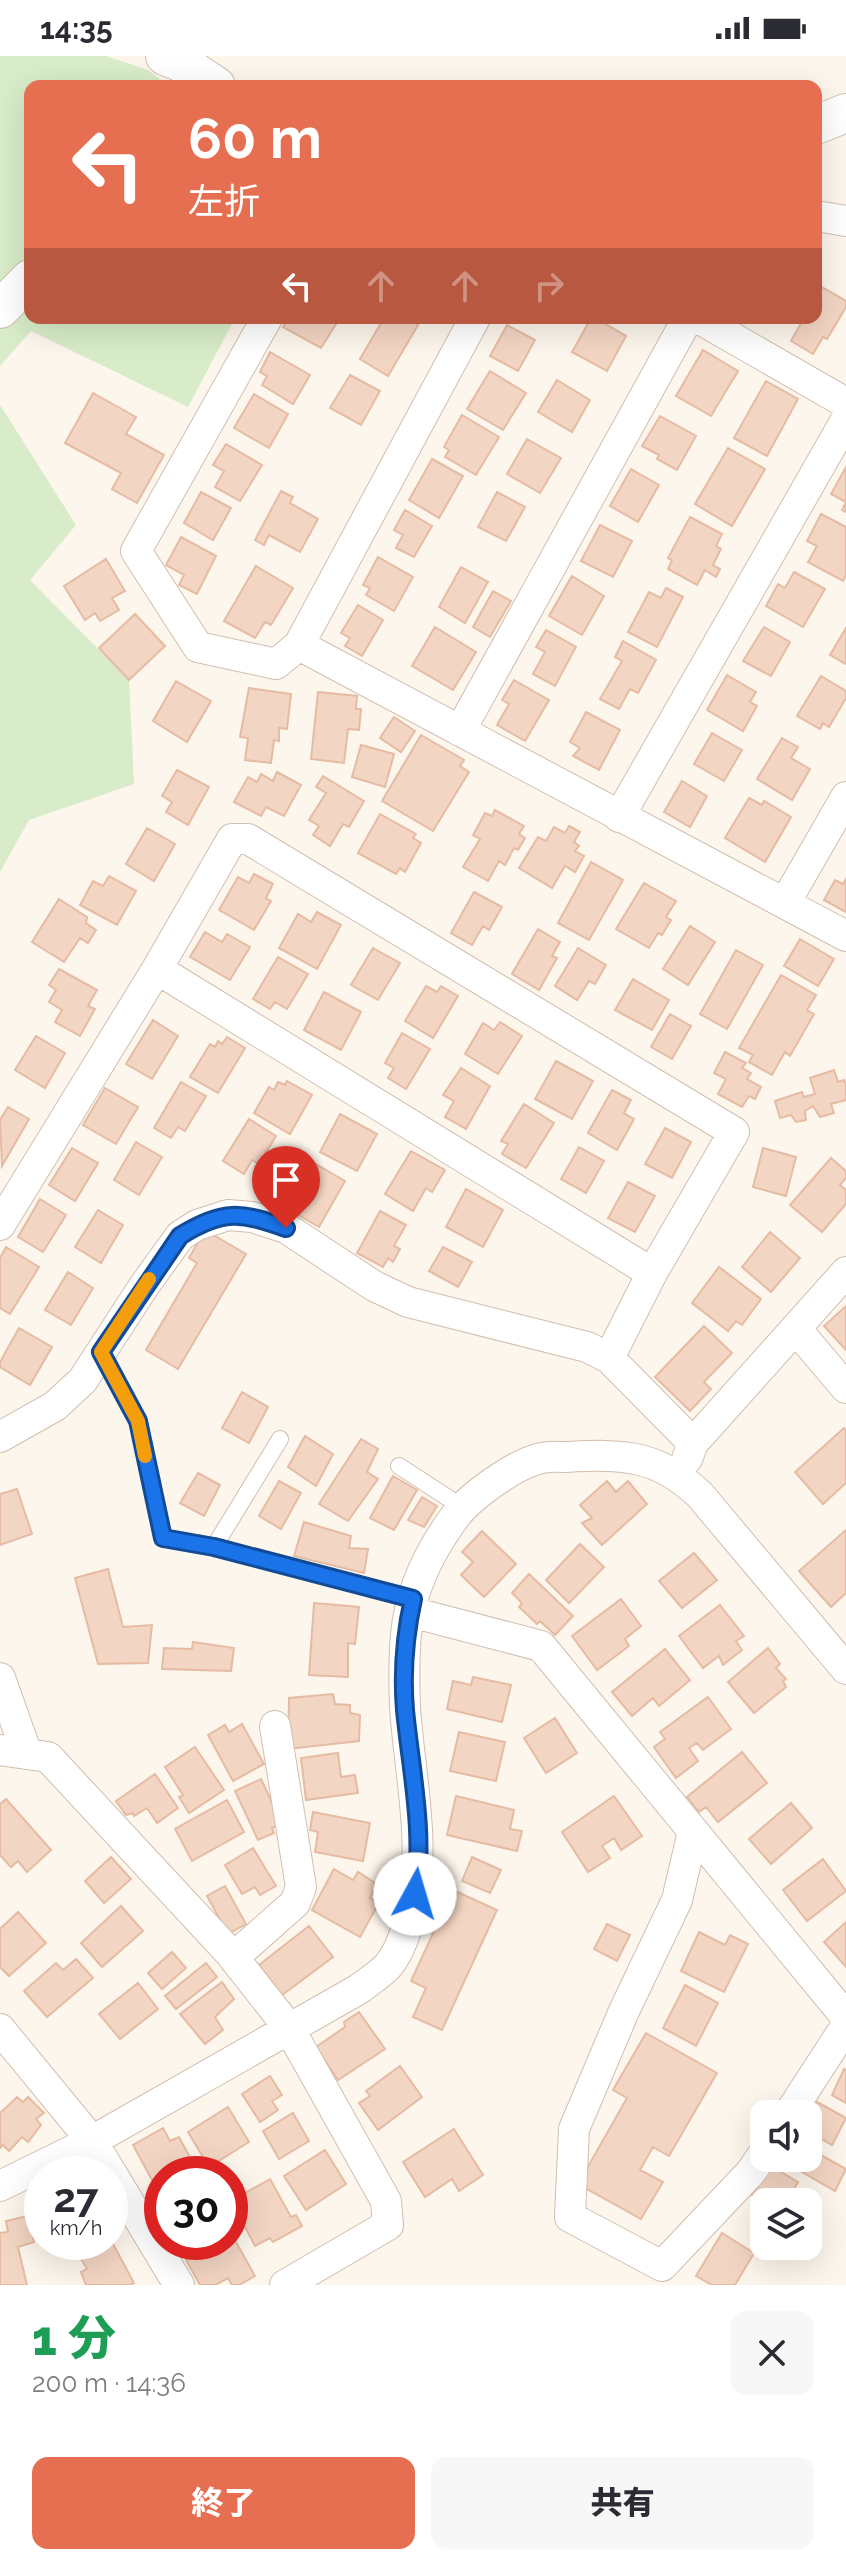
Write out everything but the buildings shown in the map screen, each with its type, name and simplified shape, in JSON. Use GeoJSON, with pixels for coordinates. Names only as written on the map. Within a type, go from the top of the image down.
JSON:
{"type":"FeatureCollection","features":[{"type":"Feature","properties":{"kind":"street"},"geometry":{"type":"LineString","coordinates":[[165,56],[207,80]]}},
{"type":"Feature","properties":{"kind":"street"},"geometry":{"type":"LineString","coordinates":[[822,123],[846,113]]}},
{"type":"Feature","properties":{"kind":"street"},"geometry":{"type":"LineString","coordinates":[[822,217],[846,221]]}},
{"type":"Feature","properties":{"kind":"street"},"geometry":{"type":"LineString","coordinates":[[0,309],[24,285]]}},
{"type":"Feature","properties":{"kind":"street"},"geometry":{"type":"LineString","coordinates":[[264,324],[136,551],[198,647],[276,664],[299,645],[472,324]]}},
{"type":"Feature","properties":{"kind":"street"},"geometry":{"type":"LineString","coordinates":[[460,731],[685,324]]}},
{"type":"Feature","properties":{"kind":"street"},"geometry":{"type":"LineString","coordinates":[[708,324],[846,403]]}},
{"type":"Feature","properties":{"kind":"street"},"geometry":{"type":"LineString","coordinates":[[619,817],[846,420]]}},
{"type":"Feature","properties":{"kind":"street"},"geometry":{"type":"LineString","coordinates":[[299,645],[846,936]]}},
{"type":"Feature","properties":{"kind":"street"},"geometry":{"type":"LineString","coordinates":[[785,903],[846,797]]}},
{"type":"Feature","properties":{"kind":"street"},"geometry":{"type":"LineString","coordinates":[[0,1225],[157,969],[232,839],[248,839],[734,1132],[652,1273],[609,1358]]}},
{"type":"Feature","properties":{"kind":"street"},"geometry":{"type":"LineString","coordinates":[[157,969],[652,1273]]}},
{"type":"Feature","properties":{"kind":"street"},"geometry":{"type":"LineString","coordinates":[[0,1437],[55,1406],[83,1380],[180,1236],[197,1225],[228,1215],[252,1217],[286,1228],[374,1286],[408,1302],[587,1347],[609,1358],[693,1443]]}},
{"type":"Feature","properties":{"kind":"street"},"geometry":{"type":"LineString","coordinates":[[681,1476],[693,1443],[846,1272]]}},
{"type":"Feature","properties":{"kind":"street"},"geometry":{"type":"LineString","coordinates":[[797,1330],[846,1388]]}},
{"type":"Feature","properties":{"kind":"street"},"geometry":{"type":"LineString","coordinates":[[0,2186],[92,2141],[359,1989],[388,1966],[403,1939],[418,1874],[419,1842],[405,1706],[406,1632],[423,1569],[445,1530],[462,1507],[495,1481],[540,1458],[618,1454],[644,1459],[681,1476],[846,1669]]}},
{"type":"Feature","properties":{"kind":"street"},"geometry":{"type":"LineString","coordinates":[[412,1606],[541,1646],[846,2017]]}},
{"type":"Feature","properties":{"kind":"street"},"geometry":{"type":"LineString","coordinates":[[0,1678],[13,1752],[48,1757],[234,1957],[289,2028],[386,2201],[388,2225],[285,2285]]}},
{"type":"Feature","properties":{"kind":"street"},"geometry":{"type":"LineString","coordinates":[[234,1957],[295,1903],[301,1887],[275,1726]]}},
{"type":"Feature","properties":{"kind":"street"},"geometry":{"type":"LineString","coordinates":[[693,1832],[677,1900],[624,2011],[574,2129],[570,2217],[662,2266],[751,2172]]}},
{"type":"Feature","properties":{"kind":"street"},"geometry":{"type":"LineString","coordinates":[[798,2100],[846,2026]]}},
{"type":"Feature","properties":{"kind":"street"},"geometry":{"type":"LineString","coordinates":[[0,2029],[92,2141],[166,2281]]}},
{"type":"Feature","properties":{"kind":"lane"},"geometry":{"type":"LineString","coordinates":[[101,1352],[138,1421],[163,1538],[214,1547],[412,1606]]}},
{"type":"Feature","properties":{"kind":"lane"},"geometry":{"type":"LineString","coordinates":[[214,1547],[280,1439]]}},
{"type":"Feature","properties":{"kind":"lane"},"geometry":{"type":"LineString","coordinates":[[399,1466],[462,1507]]}},
{"type":"Feature","properties":{"kind":"green space"},"geometry":{"type":"Polygon","coordinates":[[[0,56],[106,56],[148,70],[160,80],[24,80],[24,324],[232,324],[188,407],[31,331],[0,366],[0,56]]]}},
{"type":"Feature","properties":{"kind":"green space"},"geometry":{"type":"Polygon","coordinates":[[[0,405],[76,525],[30,580],[129,680],[134,784],[29,820],[0,872],[0,405]]]}},
{"type":"Feature","properties":{"kind":"slow traffic"},"geometry":{"type":"LineString","coordinates":[[145,1456],[138,1421],[101,1352],[149,1279]]}},
{"type":"Feature","properties":{"kind":"route"},"geometry":{"type":"LineString","coordinates":[[286,1228],[252,1217],[228,1215],[197,1225],[180,1236],[101,1352],[138,1421],[163,1538],[214,1547],[413,1599],[406,1632],[405,1706],[419,1842],[415,1894]]}}]}
